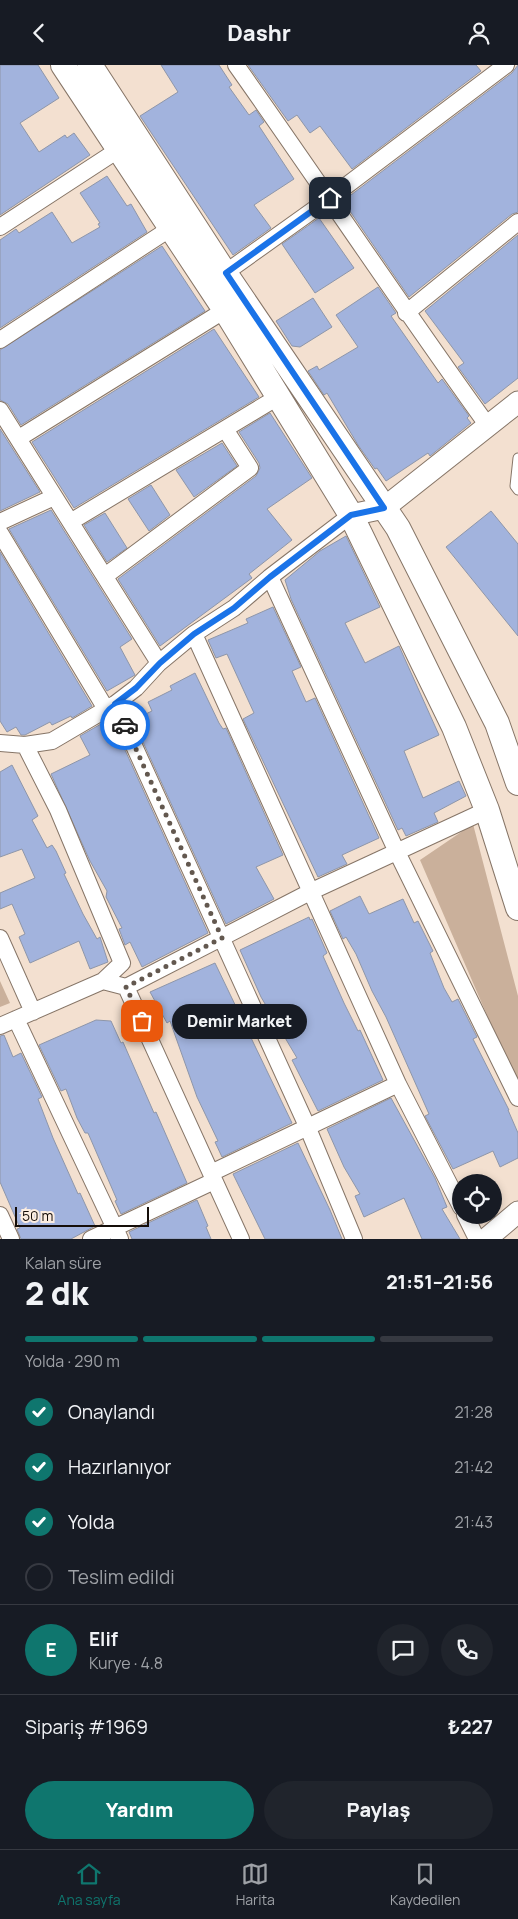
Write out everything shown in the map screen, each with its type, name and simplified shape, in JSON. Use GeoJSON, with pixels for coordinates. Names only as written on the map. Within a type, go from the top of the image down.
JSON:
{"type":"FeatureCollection","features":[{"type":"Feature","properties":{"kind":"main road"},"geometry":{"type":"LineString","coordinates":[[63,65],[225,310],[351,515],[454,727],[487,810],[518,908]]}},
{"type":"Feature","properties":{"kind":"main road"},"geometry":{"type":"LineString","coordinates":[[90,65],[226,273],[398,528],[497,723],[518,783]]}},
{"type":"Feature","properties":{"kind":"street"},"geometry":{"type":"LineString","coordinates":[[236,65],[330,198],[406,313],[488,426]]}},
{"type":"Feature","properties":{"kind":"street"},"geometry":{"type":"LineString","coordinates":[[226,273],[330,198],[506,65]]}},
{"type":"Feature","properties":{"kind":"street"},"geometry":{"type":"LineString","coordinates":[[0,227],[118,150]]}},
{"type":"Feature","properties":{"kind":"street"},"geometry":{"type":"LineString","coordinates":[[406,313],[518,222]]}},
{"type":"Feature","properties":{"kind":"street"},"geometry":{"type":"LineString","coordinates":[[0,340],[171,228]]}},
{"type":"Feature","properties":{"kind":"street"},"geometry":{"type":"LineString","coordinates":[[19,438],[225,310]]}},
{"type":"Feature","properties":{"kind":"street"},"geometry":{"type":"LineString","coordinates":[[72,521],[278,397]]}},
{"type":"Feature","properties":{"kind":"street"},"geometry":{"type":"LineString","coordinates":[[1,741],[25,745],[52,741],[111,707],[136,688],[160,663],[194,634],[234,608],[270,577],[351,515],[384,508],[518,402]]}},
{"type":"Feature","properties":{"kind":"street"},"geometry":{"type":"LineString","coordinates":[[0,410],[54,497],[72,521],[160,663]]}},
{"type":"Feature","properties":{"kind":"street"},"geometry":{"type":"LineString","coordinates":[[106,576],[250,468],[225,429]]}},
{"type":"Feature","properties":{"kind":"street"},"geometry":{"type":"LineString","coordinates":[[0,522],[54,497]]}},
{"type":"Feature","properties":{"kind":"street"},"geometry":{"type":"LineString","coordinates":[[0,533],[111,707],[222,938],[307,1126],[354,1239]]}},
{"type":"Feature","properties":{"kind":"street"},"geometry":{"type":"LineString","coordinates":[[270,577],[396,850],[518,1099]]}},
{"type":"Feature","properties":{"kind":"street"},"geometry":{"type":"LineString","coordinates":[[194,634],[398,1084],[452,1189]]}},
{"type":"Feature","properties":{"kind":"street"},"geometry":{"type":"LineString","coordinates":[[0,1027],[103,981],[122,963],[58,810],[25,745]]}},
{"type":"Feature","properties":{"kind":"street"},"geometry":{"type":"LineString","coordinates":[[103,981],[126,987],[312,891],[396,850],[487,810]]}},
{"type":"Feature","properties":{"kind":"street"},"geometry":{"type":"LineString","coordinates":[[0,938],[33,1012]]}},
{"type":"Feature","properties":{"kind":"street"},"geometry":{"type":"LineString","coordinates":[[126,987],[241,1239]]}},
{"type":"Feature","properties":{"kind":"street"},"geometry":{"type":"LineString","coordinates":[[16,1019],[117,1234]]}},
{"type":"Feature","properties":{"kind":"street"},"geometry":{"type":"LineString","coordinates":[[91,1239],[117,1234],[212,1177],[307,1126],[398,1084]]}},
{"type":"Feature","properties":{"kind":"street"},"geometry":{"type":"LineString","coordinates":[[486,1239],[518,1212]]}},
{"type":"Feature","properties":{"kind":"street"},"geometry":{"type":"LineString","coordinates":[[0,1215],[11,1239]]}},
{"type":"Feature","properties":{"kind":"street"},"geometry":{"type":"LineString","coordinates":[[470,1224],[478,1239]]}},
{"type":"Feature","properties":{"kind":"lane"},"geometry":{"type":"LineString","coordinates":[[518,458],[515,486],[518,490]]}},
{"type":"Feature","properties":{"kind":"shaded area"},"geometry":{"type":"Polygon","coordinates":[[[473,824],[518,996],[518,1087],[420,860],[473,824]]]}},
{"type":"Feature","properties":{"kind":"shaded area"},"geometry":{"type":"Polygon","coordinates":[[[0,981],[10,1003],[0,1007],[0,981]]]}},
{"type":"Feature","properties":{"kind":"building"},"geometry":{"type":"Polygon","coordinates":[[[0,65],[38,65],[59,98],[20,123],[39,152],[65,135],[67,138],[74,133],[90,155],[0,215],[0,65]]]}},
{"type":"Feature","properties":{"kind":"building"},"geometry":{"type":"Polygon","coordinates":[[[161,65],[219,65],[232,85],[229,87],[249,115],[256,110],[264,122],[259,126],[294,179],[254,205],[271,228],[233,255],[140,116],[178,92],[161,65]]]}},
{"type":"Feature","properties":{"kind":"building"},"geometry":{"type":"Polygon","coordinates":[[[248,65],[476,65],[481,71],[352,169],[320,126],[310,133],[297,115],[288,121],[248,65]]]}},
{"type":"Feature","properties":{"kind":"building"},"geometry":{"type":"Polygon","coordinates":[[[518,65],[518,212],[512,214],[409,297],[343,201],[512,73],[518,65]]]}},
{"type":"Feature","properties":{"kind":"building"},"geometry":{"type":"Polygon","coordinates":[[[107,176],[127,206],[131,204],[147,232],[0,328],[0,240],[16,229],[19,233],[52,212],[72,243],[100,227],[98,224],[100,223],[80,193],[107,176]]]}},
{"type":"Feature","properties":{"kind":"building"},"geometry":{"type":"Polygon","coordinates":[[[319,218],[354,268],[315,293],[282,244],[319,218]]]}},
{"type":"Feature","properties":{"kind":"building"},"geometry":{"type":"Polygon","coordinates":[[[518,235],[518,378],[485,404],[458,367],[464,363],[425,311],[518,235]]]}},
{"type":"Feature","properties":{"kind":"building"},"geometry":{"type":"Polygon","coordinates":[[[162,246],[205,311],[21,425],[8,404],[0,400],[0,350],[162,246]]]}},
{"type":"Feature","properties":{"kind":"building"},"geometry":{"type":"Polygon","coordinates":[[[378,287],[396,313],[391,316],[438,383],[442,379],[469,416],[467,418],[471,423],[430,456],[428,453],[386,481],[358,445],[327,393],[324,395],[308,371],[317,366],[319,370],[358,347],[336,315],[378,287]]]}},
{"type":"Feature","properties":{"kind":"building"},"geometry":{"type":"Polygon","coordinates":[[[313,298],[332,327],[300,347],[292,346],[276,321],[313,298]]]}},
{"type":"Feature","properties":{"kind":"building"},"geometry":{"type":"Polygon","coordinates":[[[214,329],[259,397],[74,508],[32,442],[214,329]]]}},
{"type":"Feature","properties":{"kind":"building"},"geometry":{"type":"Polygon","coordinates":[[[270,413],[312,478],[267,509],[292,540],[249,574],[252,578],[160,646],[118,579],[256,476],[260,468],[259,463],[239,432],[270,413]]]}},
{"type":"Feature","properties":{"kind":"building"},"geometry":{"type":"Polygon","coordinates":[[[0,429],[40,492],[0,511],[0,429]]]}},
{"type":"Feature","properties":{"kind":"building"},"geometry":{"type":"Polygon","coordinates":[[[222,443],[237,466],[194,497],[176,470],[222,443]]]}},
{"type":"Feature","properties":{"kind":"building"},"geometry":{"type":"Polygon","coordinates":[[[151,485],[170,515],[149,531],[128,499],[151,485]]]}},
{"type":"Feature","properties":{"kind":"building"},"geometry":{"type":"Polygon","coordinates":[[[51,510],[132,639],[120,647],[135,675],[107,691],[9,529],[51,510]]]}},
{"type":"Feature","properties":{"kind":"building"},"geometry":{"type":"Polygon","coordinates":[[[491,511],[518,544],[518,636],[446,547],[491,511]]]}},
{"type":"Feature","properties":{"kind":"building"},"geometry":{"type":"Polygon","coordinates":[[[105,513],[127,548],[107,562],[84,525],[105,513]]]}},
{"type":"Feature","properties":{"kind":"building"},"geometry":{"type":"Polygon","coordinates":[[[346,536],[380,607],[345,623],[365,663],[399,646],[439,735],[404,751],[423,798],[459,781],[466,796],[434,813],[438,822],[406,836],[402,828],[398,830],[291,599],[285,580],[320,551],[346,536]]]}},
{"type":"Feature","properties":{"kind":"building"},"geometry":{"type":"Polygon","coordinates":[[[0,552],[92,706],[72,718],[71,716],[52,725],[50,722],[25,735],[21,735],[16,727],[7,732],[0,721],[0,552]]]}},
{"type":"Feature","properties":{"kind":"building"},"geometry":{"type":"Polygon","coordinates":[[[273,607],[301,667],[292,671],[306,702],[315,698],[379,838],[342,855],[347,864],[318,877],[243,719],[254,713],[227,654],[216,658],[208,640],[248,623],[246,619],[273,607]]]}},
{"type":"Feature","properties":{"kind":"building"},"geometry":{"type":"Polygon","coordinates":[[[195,673],[219,723],[223,729],[226,728],[283,855],[256,867],[274,899],[226,924],[133,720],[152,711],[148,702],[172,690],[170,686],[195,673]]]}},
{"type":"Feature","properties":{"kind":"building"},"geometry":{"type":"Polygon","coordinates":[[[108,720],[113,730],[115,728],[208,933],[142,967],[130,942],[125,945],[119,929],[122,928],[106,897],[107,891],[90,861],[51,774],[90,755],[80,736],[108,720]]]}},
{"type":"Feature","properties":{"kind":"building"},"geometry":{"type":"Polygon","coordinates":[[[12,765],[38,816],[32,820],[47,848],[52,845],[56,851],[66,873],[64,874],[83,914],[97,939],[100,937],[108,962],[90,969],[79,941],[30,963],[19,937],[25,934],[12,904],[0,909],[0,893],[35,878],[22,849],[0,857],[0,772],[12,765]]]}},
{"type":"Feature","properties":{"kind":"building"},"geometry":{"type":"Polygon","coordinates":[[[360,896],[369,914],[403,899],[414,923],[418,921],[433,951],[430,953],[444,988],[452,1002],[458,999],[477,1037],[473,1039],[509,1110],[518,1133],[518,1158],[500,1167],[493,1151],[453,1169],[425,1116],[429,1114],[356,954],[346,937],[343,939],[330,911],[360,896]]]}},
{"type":"Feature","properties":{"kind":"building"},"geometry":{"type":"Polygon","coordinates":[[[309,917],[310,920],[312,919],[327,953],[323,956],[344,1003],[358,1031],[360,1030],[383,1080],[318,1111],[292,1060],[297,1058],[261,997],[240,950],[309,917]]]}},
{"type":"Feature","properties":{"kind":"building"},"geometry":{"type":"Polygon","coordinates":[[[215,963],[292,1123],[222,1157],[215,1142],[218,1141],[197,1097],[170,1021],[167,1023],[150,992],[215,963]]]}},
{"type":"Feature","properties":{"kind":"building"},"geometry":{"type":"Polygon","coordinates":[[[96,1020],[111,1021],[121,1043],[123,1042],[187,1183],[121,1214],[115,1201],[117,1200],[88,1133],[85,1133],[77,1118],[66,1089],[61,1091],[39,1045],[96,1020]]]}},
{"type":"Feature","properties":{"kind":"building"},"geometry":{"type":"Polygon","coordinates":[[[4,1035],[13,1057],[21,1053],[42,1097],[38,1099],[53,1138],[78,1194],[80,1193],[95,1226],[71,1239],[21,1239],[17,1229],[20,1228],[0,1182],[0,1036],[4,1035]]]}},
{"type":"Feature","properties":{"kind":"building"},"geometry":{"type":"Polygon","coordinates":[[[391,1098],[435,1178],[447,1207],[442,1209],[460,1239],[422,1239],[404,1198],[364,1217],[355,1196],[360,1194],[344,1167],[327,1129],[391,1098]]]}},
{"type":"Feature","properties":{"kind":"building"},"geometry":{"type":"Polygon","coordinates":[[[298,1143],[342,1239],[265,1239],[233,1174],[298,1143]]]}},
{"type":"Feature","properties":{"kind":"building"},"geometry":{"type":"Polygon","coordinates":[[[197,1200],[208,1226],[206,1227],[211,1239],[132,1239],[129,1232],[197,1200]]]}},
{"type":"Feature","properties":{"kind":"way so far"},"geometry":{"type":"LineString","coordinates":[[125,725],[222,938],[126,987],[142,1021]]}},
{"type":"Feature","properties":{"kind":"place","name":"Demir Market"},"geometry":{"type":"Point","coordinates":[142,1021]}},
{"type":"Feature","properties":{"kind":"route"},"geometry":{"type":"LineString","coordinates":[[125,725],[115,704],[136,688],[160,663],[194,634],[234,608],[270,577],[351,515],[384,508],[226,273],[330,198]]}}]}
